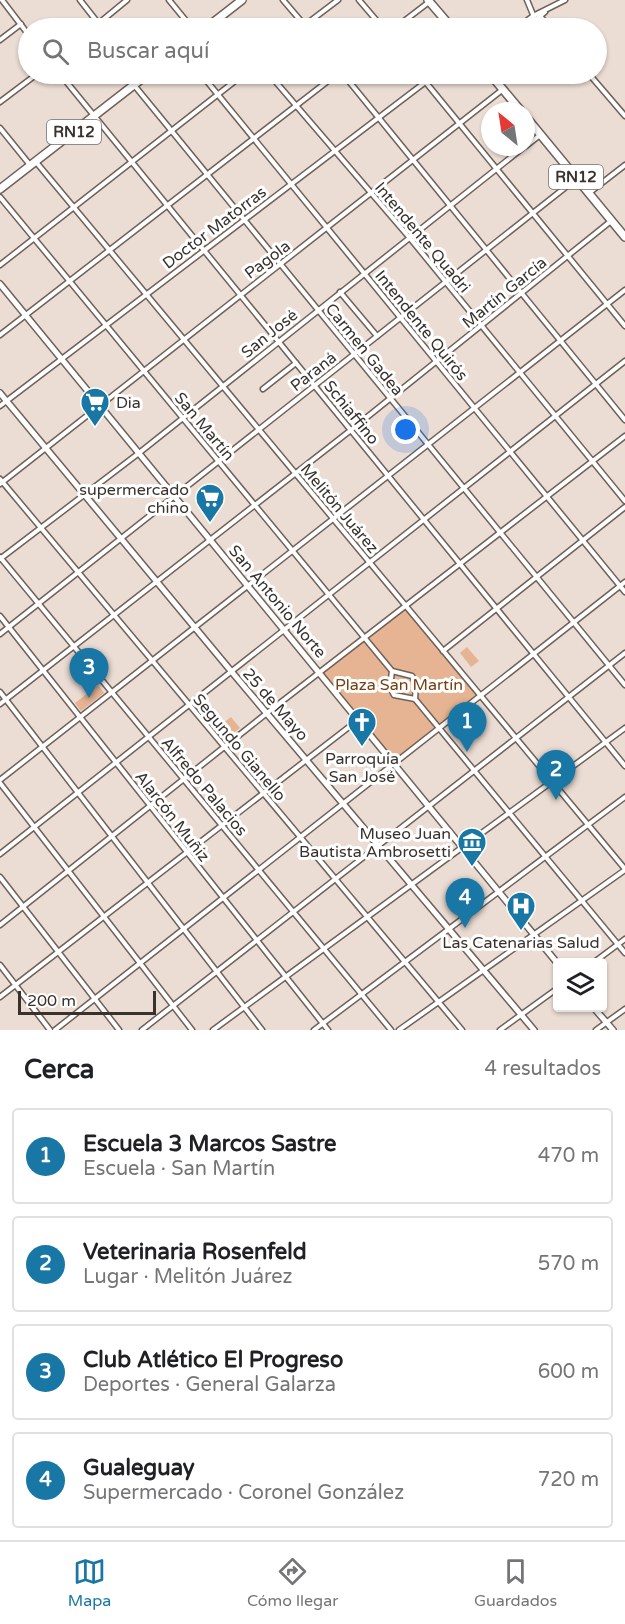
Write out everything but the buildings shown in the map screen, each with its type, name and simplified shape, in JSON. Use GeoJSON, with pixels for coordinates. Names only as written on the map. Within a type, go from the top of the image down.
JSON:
{"type":"FeatureCollection","features":[{"type":"Feature","properties":{"kind":"highway"},"geometry":{"type":"LineString","coordinates":[[220,17],[242,0]]}},
{"type":"Feature","properties":{"kind":"highway"},"geometry":{"type":"LineString","coordinates":[[429,1],[443,18]]}},
{"type":"Feature","properties":{"kind":"highway"},"geometry":{"type":"LineString","coordinates":[[498,84],[513,102]]}},
{"type":"Feature","properties":{"kind":"highway","name":"RN12"},"geometry":{"type":"LineString","coordinates":[[0,189],[133,85]]}},
{"type":"Feature","properties":{"kind":"highway","name":"RN12"},"geometry":{"type":"LineString","coordinates":[[535,129],[625,237]]}},
{"type":"Feature","properties":{"kind":"street"},"geometry":{"type":"LineString","coordinates":[[2,0],[18,20]]}},
{"type":"Feature","properties":{"kind":"street"},"geometry":{"type":"LineString","coordinates":[[80,0],[94,18]]}},
{"type":"Feature","properties":{"kind":"street"},"geometry":{"type":"LineString","coordinates":[[106,18],[127,0]]}},
{"type":"Feature","properties":{"kind":"street"},"geometry":{"type":"LineString","coordinates":[[169,0],[184,18]]}},
{"type":"Feature","properties":{"kind":"street"},"geometry":{"type":"LineString","coordinates":[[283,0],[296,18]]}},
{"type":"Feature","properties":{"kind":"street"},"geometry":{"type":"LineString","coordinates":[[316,18],[338,0]]}},
{"type":"Feature","properties":{"kind":"street"},"geometry":{"type":"LineString","coordinates":[[359,0],[374,18]]}},
{"type":"Feature","properties":{"kind":"street"},"geometry":{"type":"LineString","coordinates":[[527,0],[534,18]]}},
{"type":"Feature","properties":{"kind":"street"},"geometry":{"type":"LineString","coordinates":[[534,18],[565,0]]}},
{"type":"Feature","properties":{"kind":"street"},"geometry":{"type":"LineString","coordinates":[[408,18],[429,1]]}},
{"type":"Feature","properties":{"kind":"street"},"geometry":{"type":"LineString","coordinates":[[534,18],[553,7]]}},
{"type":"Feature","properties":{"kind":"street"},"geometry":{"type":"LineString","coordinates":[[0,39],[18,26]]}},
{"type":"Feature","properties":{"kind":"street"},"geometry":{"type":"LineString","coordinates":[[1,100],[23,84]]}},
{"type":"Feature","properties":{"kind":"street","name":"Schiaffino"},"geometry":{"type":"LineString","coordinates":[[68,84],[625,766]]}},
{"type":"Feature","properties":{"kind":"street","name":"Intendente Quirós"},"geometry":{"type":"LineString","coordinates":[[210,84],[625,592]]}},
{"type":"Feature","properties":{"kind":"street"},"geometry":{"type":"LineString","coordinates":[[0,265],[231,84]]}},
{"type":"Feature","properties":{"kind":"street","name":"Intendente Quadri"},"geometry":{"type":"LineString","coordinates":[[277,84],[409,237],[625,501]]}},
{"type":"Feature","properties":{"kind":"street"},"geometry":{"type":"LineString","coordinates":[[0,335],[324,84]]}},
{"type":"Feature","properties":{"kind":"street"},"geometry":{"type":"LineString","coordinates":[[351,84],[625,420]]}},
{"type":"Feature","properties":{"kind":"street","name":"Doctor Matorras"},"geometry":{"type":"LineString","coordinates":[[0,406],[422,84]]}},
{"type":"Feature","properties":{"kind":"street"},"geometry":{"type":"LineString","coordinates":[[428,84],[625,326]]}},
{"type":"Feature","properties":{"kind":"street"},"geometry":{"type":"LineString","coordinates":[[598,84],[625,116]]}},
{"type":"Feature","properties":{"kind":"street","name":"Carmen Gadea"},"geometry":{"type":"LineString","coordinates":[[133,85],[625,685]]}},
{"type":"Feature","properties":{"kind":"street","name":"Pagola"},"geometry":{"type":"LineString","coordinates":[[1,482],[503,90]]}},
{"type":"Feature","properties":{"kind":"street","name":"Melitón Juárez"},"geometry":{"type":"LineString","coordinates":[[0,128],[74,207],[625,870]]}},
{"type":"Feature","properties":{"kind":"street","name":"San José"},"geometry":{"type":"LineString","coordinates":[[535,139],[540,135]]}},
{"type":"Feature","properties":{"kind":"street","name":"San José"},"geometry":{"type":"LineString","coordinates":[[0,558],[139,453],[513,156]]}},
{"type":"Feature","properties":{"kind":"street"},"geometry":{"type":"LineString","coordinates":[[589,193],[625,165]]}},
{"type":"Feature","properties":{"kind":"street","name":"Paraná"},"geometry":{"type":"LineString","coordinates":[[0,634],[577,178]]}},
{"type":"Feature","properties":{"kind":"street","name":"San Martín"},"geometry":{"type":"LineString","coordinates":[[0,197],[364,638],[392,670],[412,676],[416,684],[415,699]]}},
{"type":"Feature","properties":{"kind":"street","name":"Martín García"},"geometry":{"type":"LineString","coordinates":[[0,704],[211,541],[254,504],[351,430],[612,220]]}},
{"type":"Feature","properties":{"kind":"street","name":"San Antonio Norte"},"geometry":{"type":"LineString","coordinates":[[0,284],[553,958]]}},
{"type":"Feature","properties":{"kind":"street"},"geometry":{"type":"LineString","coordinates":[[192,1030],[0,782],[332,518],[625,290]]}},
{"type":"Feature","properties":{"kind":"street"},"geometry":{"type":"LineString","coordinates":[[340,292],[377,336]]}},
{"type":"Feature","properties":{"kind":"street"},"geometry":{"type":"LineString","coordinates":[[0,854],[625,361]]}},
{"type":"Feature","properties":{"kind":"street"},"geometry":{"type":"LineString","coordinates":[[263,389],[296,363]]}},
{"type":"Feature","properties":{"kind":"street","name":"25 de Mayo"},"geometry":{"type":"LineString","coordinates":[[0,393],[378,847],[534,1030]]}},
{"type":"Feature","properties":{"kind":"street"},"geometry":{"type":"LineString","coordinates":[[0,925],[267,713],[625,436]]}},
{"type":"Feature","properties":{"kind":"street","name":"Segundo Gianello"},"geometry":{"type":"LineString","coordinates":[[1,482],[462,1030]]}},
{"type":"Feature","properties":{"kind":"street"},"geometry":{"type":"LineString","coordinates":[[443,651],[625,507]]}},
{"type":"Feature","properties":{"kind":"street","name":"Alfredo Palacios"},"geometry":{"type":"LineString","coordinates":[[0,558],[391,1030]]}},
{"type":"Feature","properties":{"kind":"street"},"geometry":{"type":"LineString","coordinates":[[0,965],[52,1030],[224,898],[625,582]]}},
{"type":"Feature","properties":{"kind":"street","name":"Alarcón Muñiz"},"geometry":{"type":"LineString","coordinates":[[0,616],[328,1030]]}},
{"type":"Feature","properties":{"kind":"street"},"geometry":{"type":"LineString","coordinates":[[142,1030],[258,942],[625,652]]}},
{"type":"Feature","properties":{"kind":"street","name":"San Martín"},"geometry":{"type":"LineString","coordinates":[[392,670],[390,687],[394,695],[415,699],[625,953]]}},
{"type":"Feature","properties":{"kind":"street"},"geometry":{"type":"LineString","coordinates":[[0,692],[262,1030]]}},
{"type":"Feature","properties":{"kind":"street"},"geometry":{"type":"LineString","coordinates":[[0,997],[358,720]]}},
{"type":"Feature","properties":{"kind":"street"},"geometry":{"type":"LineString","coordinates":[[213,1030],[625,728]]}},
{"type":"Feature","properties":{"kind":"street"},"geometry":{"type":"LineString","coordinates":[[314,1030],[625,797]]}},
{"type":"Feature","properties":{"kind":"street"},"geometry":{"type":"LineString","coordinates":[[399,1030],[625,870]]}},
{"type":"Feature","properties":{"kind":"street"},"geometry":{"type":"LineString","coordinates":[[0,877],[119,1030]]}},
{"type":"Feature","properties":{"kind":"street"},"geometry":{"type":"LineString","coordinates":[[600,958],[625,939]]}},
{"type":"Feature","properties":{"kind":"street"},"geometry":{"type":"LineString","coordinates":[[500,1030],[553,992]]}},
{"type":"Feature","properties":{"kind":"street"},"geometry":{"type":"LineString","coordinates":[[596,1030],[625,1009]]}},
{"type":"Feature","properties":{"kind":"street"},"geometry":{"type":"LineString","coordinates":[[598,1012],[613,1030]]}},
{"type":"Feature","properties":{"kind":"green space","name":"Plaza San Martín"},"geometry":{"type":"Polygon","coordinates":[[[406,606],[480,696],[394,764],[320,673],[406,606]]]}},
{"type":"Feature","properties":{"kind":"green space"},"geometry":{"type":"Polygon","coordinates":[[[467,647],[479,661],[471,667],[460,653],[467,647]]]}},
{"type":"Feature","properties":{"kind":"green space"},"geometry":{"type":"Polygon","coordinates":[[[98,685],[104,693],[81,711],[75,703],[98,685]]]}},
{"type":"Feature","properties":{"kind":"green space"},"geometry":{"type":"Polygon","coordinates":[[[231,717],[240,728],[224,741],[215,729],[231,717]]]}},
{"type":"Feature","properties":{"kind":"place","name":"Dia"},"geometry":{"type":"Point","coordinates":[95,428]}},
{"type":"Feature","properties":{"kind":"place","name":"supermercado chino"},"geometry":{"type":"Point","coordinates":[210,524]}},
{"type":"Feature","properties":{"kind":"place","name":"Club Atlético El Progreso"},"geometry":{"type":"Point","coordinates":[89,698]}},
{"type":"Feature","properties":{"kind":"place","name":"Parroquia San José"},"geometry":{"type":"Point","coordinates":[362,748]}},
{"type":"Feature","properties":{"kind":"place","name":"Escuela 3 Marcos Sastre"},"geometry":{"type":"Point","coordinates":[467,752]}},
{"type":"Feature","properties":{"kind":"place","name":"Veterinaria Rosenfeld"},"geometry":{"type":"Point","coordinates":[556,800]}},
{"type":"Feature","properties":{"kind":"place","name":"Museo Juan Bautista Ambrosetti"},"geometry":{"type":"Point","coordinates":[472,868]}},
{"type":"Feature","properties":{"kind":"place","name":"Gualeguay"},"geometry":{"type":"Point","coordinates":[465,928]}},
{"type":"Feature","properties":{"kind":"place","name":"Las Catenarias Salud"},"geometry":{"type":"Point","coordinates":[521,932]}}]}
